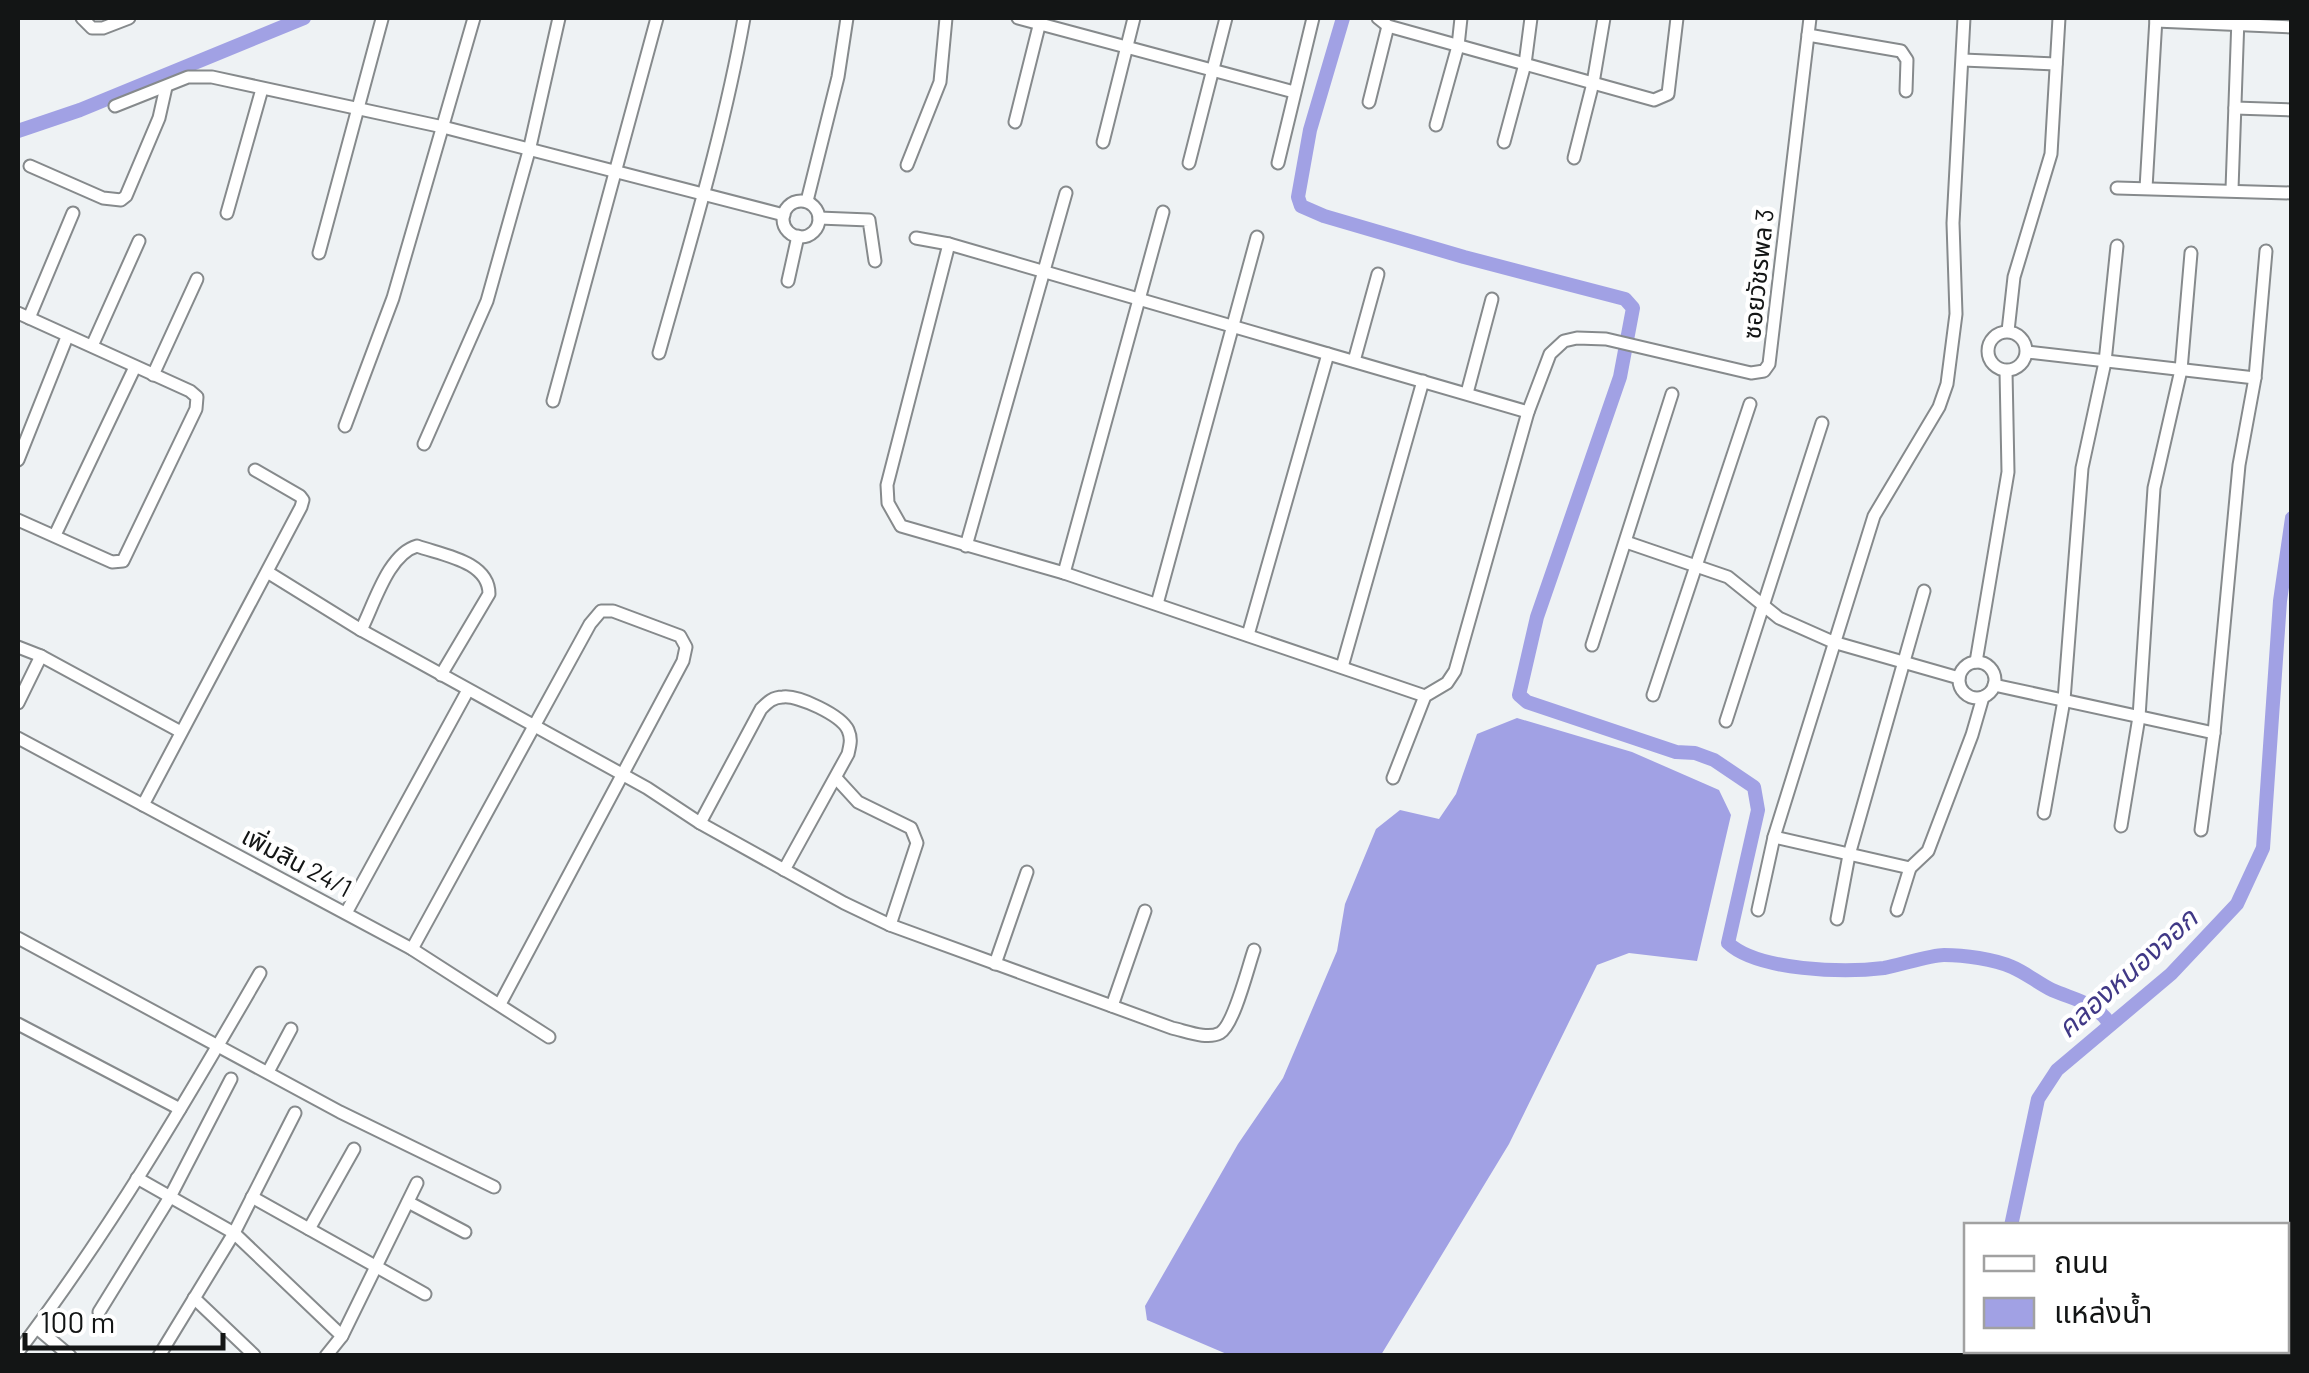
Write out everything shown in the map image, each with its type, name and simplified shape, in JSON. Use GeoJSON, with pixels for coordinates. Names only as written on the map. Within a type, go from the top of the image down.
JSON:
{"type":"FeatureCollection","features":[{"type":"Feature","properties":{"kind":"street"},"geometry":{"type":"LineString","coordinates":[[82,18],[92,28],[129,18]]}},
{"type":"Feature","properties":{"kind":"street"},"geometry":{"type":"LineString","coordinates":[[345,426],[394,298],[474,18]]}},
{"type":"Feature","properties":{"kind":"street"},"geometry":{"type":"LineString","coordinates":[[424,444],[487,301],[529,151],[559,18]]}},
{"type":"Feature","properties":{"kind":"street"},"geometry":{"type":"LineString","coordinates":[[553,400],[657,18]]}},
{"type":"Feature","properties":{"kind":"street"},"geometry":{"type":"LineString","coordinates":[[659,353],[703,196],[744,18]]}},
{"type":"Feature","properties":{"kind":"street"},"geometry":{"type":"LineString","coordinates":[[806,202],[838,77],[846,18]]}},
{"type":"Feature","properties":{"kind":"street"},"geometry":{"type":"LineString","coordinates":[[906,165],[940,82],[946,18]]}},
{"type":"Feature","properties":{"kind":"street"},"geometry":{"type":"LineString","coordinates":[[1018,18],[1294,92]]}},
{"type":"Feature","properties":{"kind":"street"},"geometry":{"type":"LineString","coordinates":[[1102,142],[1134,18]]}},
{"type":"Feature","properties":{"kind":"street"},"geometry":{"type":"LineString","coordinates":[[1188,163],[1226,18]]}},
{"type":"Feature","properties":{"kind":"street"},"geometry":{"type":"LineString","coordinates":[[1278,163],[1313,18]]}},
{"type":"Feature","properties":{"kind":"street"},"geometry":{"type":"LineString","coordinates":[[1436,125],[1458,46],[1460,18]]}},
{"type":"Feature","properties":{"kind":"street"},"geometry":{"type":"LineString","coordinates":[[1504,142],[1525,64],[1531,18]]}},
{"type":"Feature","properties":{"kind":"street"},"geometry":{"type":"LineString","coordinates":[[1574,158],[1594,83],[1604,18]]}},
{"type":"Feature","properties":{"kind":"street"},"geometry":{"type":"LineString","coordinates":[[1368,102],[1383,22],[1654,100],[1662,98],[1671,83],[1677,18]]}},
{"type":"Feature","properties":{"kind":"street","name":"ซอยวัชรพล 3"},"geometry":{"type":"LineString","coordinates":[[1528,412],[1550,354],[1564,341],[1577,338],[1606,340],[1751,373],[1764,371],[1769,364],[1810,18]]}},
{"type":"Feature","properties":{"kind":"street"},"geometry":{"type":"LineString","coordinates":[[1758,910],[1774,837],[1874,516],[1939,407],[1947,384],[1956,314],[1953,223],[1964,18]]}},
{"type":"Feature","properties":{"kind":"street"},"geometry":{"type":"LineString","coordinates":[[2008,332],[2014,277],[2052,154],[2059,18]]}},
{"type":"Feature","properties":{"kind":"street"},"geometry":{"type":"LineString","coordinates":[[318,253],[382,19]]}},
{"type":"Feature","properties":{"kind":"street"},"geometry":{"type":"LineString","coordinates":[[2146,188],[2156,20],[2238,21],[2292,27]]}},
{"type":"Feature","properties":{"kind":"street"},"geometry":{"type":"LineString","coordinates":[[1015,122],[1040,21]]}},
{"type":"Feature","properties":{"kind":"street"},"geometry":{"type":"LineString","coordinates":[[2232,190],[2238,21]]}},
{"type":"Feature","properties":{"kind":"street"},"geometry":{"type":"LineString","coordinates":[[1808,34],[1901,51],[1907,60],[1906,90]]}},
{"type":"Feature","properties":{"kind":"street"},"geometry":{"type":"LineString","coordinates":[[1962,60],[2056,64]]}},
{"type":"Feature","properties":{"kind":"street"},"geometry":{"type":"LineString","coordinates":[[115,106],[201,76],[444,127],[784,215]]}},
{"type":"Feature","properties":{"kind":"street"},"geometry":{"type":"LineString","coordinates":[[30,166],[103,198],[121,200],[159,118],[166,87]]}},
{"type":"Feature","properties":{"kind":"street"},"geometry":{"type":"LineString","coordinates":[[228,213],[262,89]]}},
{"type":"Feature","properties":{"kind":"street"},"geometry":{"type":"LineString","coordinates":[[2235,108],[2292,110]]}},
{"type":"Feature","properties":{"kind":"street"},"geometry":{"type":"LineString","coordinates":[[2117,188],[2292,193]]}},
{"type":"Feature","properties":{"kind":"street"},"geometry":{"type":"LineString","coordinates":[[966,546],[1066,193]]}},
{"type":"Feature","properties":{"kind":"street"},"geometry":{"type":"LineString","coordinates":[[806,202],[816,208],[819,218],[813,232],[798,236],[787,228],[784,215],[792,203],[806,202]]}},
{"type":"Feature","properties":{"kind":"street"},"geometry":{"type":"LineString","coordinates":[[1064,572],[1162,212]]}},
{"type":"Feature","properties":{"kind":"street"},"geometry":{"type":"LineString","coordinates":[[18,520],[112,562],[123,561],[196,408],[197,397],[190,391],[23,315],[73,213]]}},
{"type":"Feature","properties":{"kind":"street"},"geometry":{"type":"LineString","coordinates":[[819,218],[869,220],[874,261]]}},
{"type":"Feature","properties":{"kind":"street"},"geometry":{"type":"LineString","coordinates":[[788,281],[798,236]]}},
{"type":"Feature","properties":{"kind":"street"},"geometry":{"type":"LineString","coordinates":[[1157,604],[1257,237]]}},
{"type":"Feature","properties":{"kind":"street"},"geometry":{"type":"LineString","coordinates":[[916,238],[1528,412],[1454,671],[1447,683],[1425,696],[1393,778]]}},
{"type":"Feature","properties":{"kind":"street"},"geometry":{"type":"LineString","coordinates":[[92,346],[139,241]]}},
{"type":"Feature","properties":{"kind":"street"},"geometry":{"type":"LineString","coordinates":[[948,244],[891,470],[888,502],[901,526],[1064,572],[1425,696]]}},
{"type":"Feature","properties":{"kind":"street"},"geometry":{"type":"LineString","coordinates":[[2044,813],[2064,700],[2082,468],[2106,362],[2117,246]]}},
{"type":"Feature","properties":{"kind":"street"},"geometry":{"type":"LineString","coordinates":[[2200,830],[2214,733],[2239,465],[2255,378],[2266,251]]}},
{"type":"Feature","properties":{"kind":"street"},"geometry":{"type":"LineString","coordinates":[[2121,826],[2139,716],[2154,488],[2181,370],[2191,253]]}},
{"type":"Feature","properties":{"kind":"street"},"geometry":{"type":"LineString","coordinates":[[1354,362],[1378,274]]}},
{"type":"Feature","properties":{"kind":"street"},"geometry":{"type":"LineString","coordinates":[[154,375],[197,279]]}},
{"type":"Feature","properties":{"kind":"street"},"geometry":{"type":"LineString","coordinates":[[1467,394],[1492,299]]}},
{"type":"Feature","properties":{"kind":"street"},"geometry":{"type":"LineString","coordinates":[[2008,332],[2018,335],[2027,352],[2016,369],[2006,371],[1991,363],[1988,346],[1992,338],[2008,332]]}},
{"type":"Feature","properties":{"kind":"street"},"geometry":{"type":"LineString","coordinates":[[18,460],[67,337]]}},
{"type":"Feature","properties":{"kind":"street"},"geometry":{"type":"LineString","coordinates":[[2027,352],[2255,378]]}},
{"type":"Feature","properties":{"kind":"street"},"geometry":{"type":"LineString","coordinates":[[1248,635],[1328,354]]}},
{"type":"Feature","properties":{"kind":"street"},"geometry":{"type":"LineString","coordinates":[[55,535],[136,367]]}},
{"type":"Feature","properties":{"kind":"street"},"geometry":{"type":"LineString","coordinates":[[1976,662],[2008,472],[2006,371]]}},
{"type":"Feature","properties":{"kind":"street"},"geometry":{"type":"LineString","coordinates":[[1342,667],[1422,381]]}},
{"type":"Feature","properties":{"kind":"street"},"geometry":{"type":"LineString","coordinates":[[1592,646],[1672,394]]}},
{"type":"Feature","properties":{"kind":"street"},"geometry":{"type":"LineString","coordinates":[[1653,695],[1750,404]]}},
{"type":"Feature","properties":{"kind":"street"},"geometry":{"type":"LineString","coordinates":[[1726,721],[1822,423]]}},
{"type":"Feature","properties":{"kind":"street"},"geometry":{"type":"LineString","coordinates":[[143,805],[269,573],[303,500],[255,470]]}},
{"type":"Feature","properties":{"kind":"street"},"geometry":{"type":"LineString","coordinates":[[1626,542],[1739,583],[1780,618],[1833,642],[1959,678]]}},
{"type":"Feature","properties":{"kind":"street"},"geometry":{"type":"LineString","coordinates":[[361,630],[396,561],[407,548],[417,546],[480,570],[489,583],[489,594],[441,675]]}},
{"type":"Feature","properties":{"kind":"street"},"geometry":{"type":"LineString","coordinates":[[269,573],[361,630],[784,870],[890,925],[1172,1028],[1204,1036],[1218,1034],[1228,1025],[1254,950]]}},
{"type":"Feature","properties":{"kind":"street"},"geometry":{"type":"LineString","coordinates":[[1837,919],[1849,856],[1924,591]]}},
{"type":"Feature","properties":{"kind":"street"},"geometry":{"type":"LineString","coordinates":[[412,949],[532,724],[601,611],[613,611],[680,636],[686,647],[683,661],[500,1004]]}},
{"type":"Feature","properties":{"kind":"street"},"geometry":{"type":"LineString","coordinates":[[18,647],[42,656],[181,732]]}},
{"type":"Feature","properties":{"kind":"street"},"geometry":{"type":"LineString","coordinates":[[18,702],[42,656]]}},
{"type":"Feature","properties":{"kind":"street"},"geometry":{"type":"LineString","coordinates":[[1983,697],[1964,694],[1959,678],[1962,669],[1976,662],[1990,668],[1994,684]]}},
{"type":"Feature","properties":{"kind":"street"},"geometry":{"type":"LineString","coordinates":[[1994,684],[2214,733]]}},
{"type":"Feature","properties":{"kind":"street"},"geometry":{"type":"LineString","coordinates":[[1897,910],[1910,868],[1928,851],[1983,697],[1994,684]]}},
{"type":"Feature","properties":{"kind":"street"},"geometry":{"type":"LineString","coordinates":[[346,913],[468,690]]}},
{"type":"Feature","properties":{"kind":"street"},"geometry":{"type":"LineString","coordinates":[[700,822],[761,708],[772,699],[787,696],[836,716],[846,725],[851,739],[848,754],[784,870]]}},
{"type":"Feature","properties":{"kind":"street","name":"เพิ่มสิน 24/1"},"geometry":{"type":"LineString","coordinates":[[18,738],[412,949],[549,1036]]}},
{"type":"Feature","properties":{"kind":"street"},"geometry":{"type":"LineString","coordinates":[[836,778],[858,802],[916,834],[917,843],[890,925]]}},
{"type":"Feature","properties":{"kind":"street"},"geometry":{"type":"LineString","coordinates":[[1774,837],[1910,868]]}},
{"type":"Feature","properties":{"kind":"street"},"geometry":{"type":"LineString","coordinates":[[994,964],[1027,872]]}},
{"type":"Feature","properties":{"kind":"street"},"geometry":{"type":"LineString","coordinates":[[1112,1006],[1145,911]]}},
{"type":"Feature","properties":{"kind":"street"},"geometry":{"type":"LineString","coordinates":[[19,943],[340,1112],[494,1187]]}},
{"type":"Feature","properties":{"kind":"street"},"geometry":{"type":"LineString","coordinates":[[20,1343],[62,1295],[158,1150],[260,973]]}},
{"type":"Feature","properties":{"kind":"street"},"geometry":{"type":"LineString","coordinates":[[18,1024],[180,1109]]}},
{"type":"Feature","properties":{"kind":"street"},"geometry":{"type":"LineString","coordinates":[[268,1072],[290,1029]]}},
{"type":"Feature","properties":{"kind":"street"},"geometry":{"type":"LineString","coordinates":[[99,1312],[170,1197],[231,1079]]}},
{"type":"Feature","properties":{"kind":"street"},"geometry":{"type":"LineString","coordinates":[[158,1356],[234,1232],[295,1114]]}},
{"type":"Feature","properties":{"kind":"street"},"geometry":{"type":"LineString","coordinates":[[309,1229],[354,1150]]}},
{"type":"Feature","properties":{"kind":"street"},"geometry":{"type":"LineString","coordinates":[[137,1178],[234,1232],[342,1336]]}},
{"type":"Feature","properties":{"kind":"street"},"geometry":{"type":"LineString","coordinates":[[326,1356],[342,1336],[417,1183]]}},
{"type":"Feature","properties":{"kind":"street"},"geometry":{"type":"LineString","coordinates":[[252,1197],[424,1294]]}},
{"type":"Feature","properties":{"kind":"street"},"geometry":{"type":"LineString","coordinates":[[408,1202],[465,1232]]}},
{"type":"Feature","properties":{"kind":"street"},"geometry":{"type":"LineString","coordinates":[[194,1298],[254,1355]]}},
{"type":"Feature","properties":{"kind":"street"},"geometry":{"type":"LineString","coordinates":[[37,1328],[70,1356]]}},
{"type":"Feature","properties":{"kind":"water"},"geometry":{"type":"Polygon","coordinates":[[[1517,718],[1632,752],[1719,790],[1731,815],[1697,961],[1629,953],[1597,965],[1509,1144],[1381,1355],[1229,1355],[1147,1320],[1145,1306],[1238,1144],[1283,1078],[1337,951],[1345,904],[1376,829],[1400,810],[1439,819],[1456,794],[1477,734],[1517,718]]]}},
{"type":"Feature","properties":{"kind":"waterway"},"geometry":{"type":"LineString","coordinates":[[18,131],[80,110],[304,18]]}},
{"type":"Feature","properties":{"kind":"waterway"},"geometry":{"type":"LineString","coordinates":[[1343,18],[1310,130],[1298,197],[1301,206],[1464,257],[1625,299],[1633,308],[1620,377],[1537,617],[1519,695],[1527,702],[1676,752],[1714,760],[1754,787],[1758,810],[1728,943],[1742,952],[1780,965],[1825,970],[1884,968],[1944,955],[1988,960],[2012,967],[2091,1006],[2110,1024]]}},
{"type":"Feature","properties":{"kind":"waterway","name":"คลองหนองจอก"},"geometry":{"type":"LineString","coordinates":[[2012,1223],[2038,1099],[2057,1070],[2171,974],[2237,904],[2263,848],[2280,601],[2292,518]]}}]}
